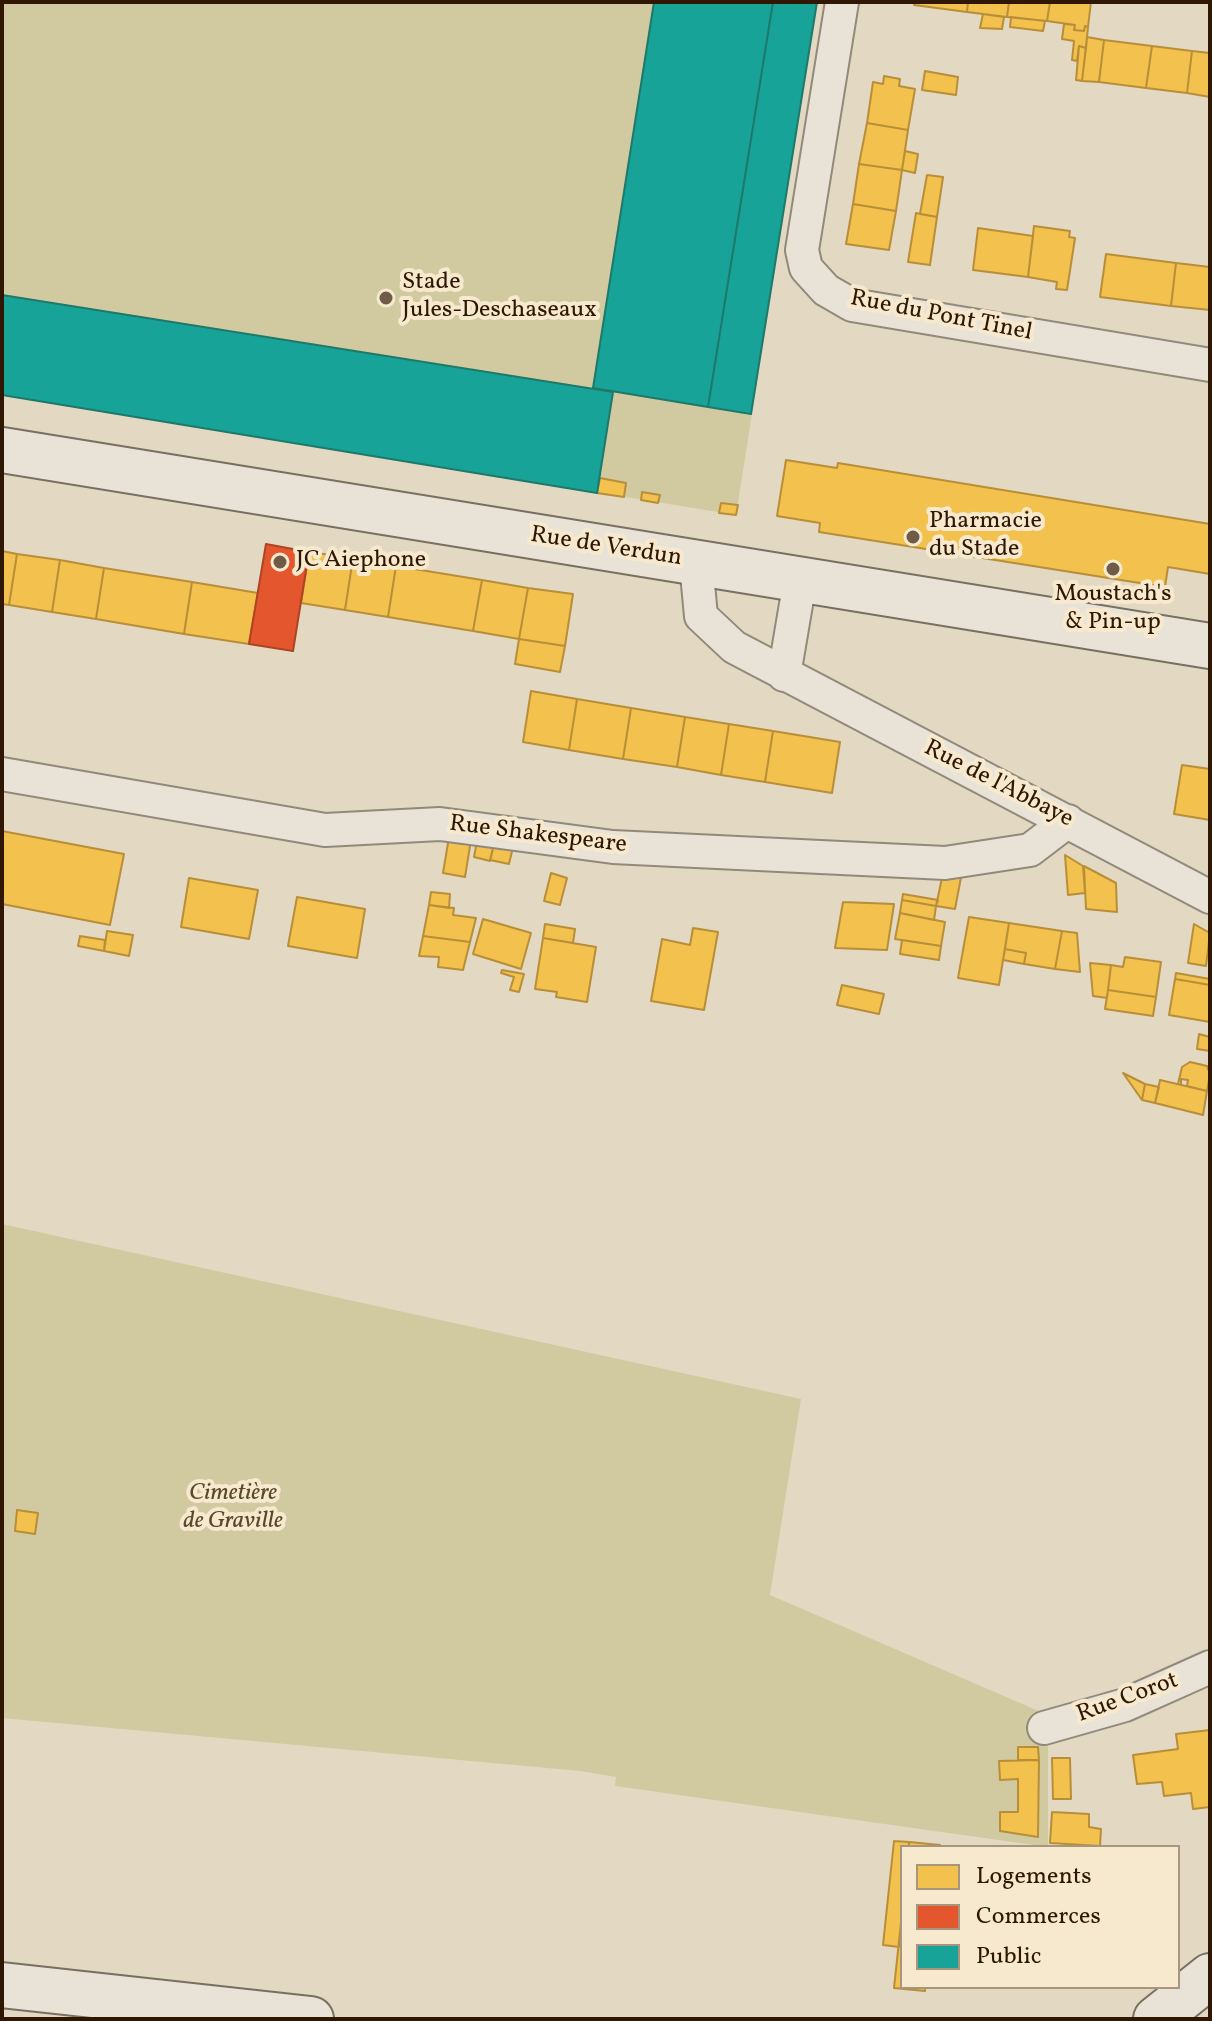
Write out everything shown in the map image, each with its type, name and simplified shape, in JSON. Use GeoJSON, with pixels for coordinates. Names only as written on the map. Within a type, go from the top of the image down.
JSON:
{"type":"FeatureCollection","features":[{"type":"Feature","properties":{"kind":"main road","name":"Rue de Verdun"},"geometry":{"type":"LineString","coordinates":[[2,450],[1210,646]]}},
{"type":"Feature","properties":{"kind":"main road"},"geometry":{"type":"LineString","coordinates":[[1156,2019],[1210,1976]]}},
{"type":"Feature","properties":{"kind":"main road"},"geometry":{"type":"LineString","coordinates":[[2,1985],[311,2019]]}},
{"type":"Feature","properties":{"kind":"street","name":"Rue du Pont Tinel"},"geometry":{"type":"LineString","coordinates":[[842,2],[802,250],[806,268],[826,290],[852,305],[1210,365]]}},
{"type":"Feature","properties":{"kind":"street","name":"Rue de l'Abbaye"},"geometry":{"type":"LineString","coordinates":[[696,563],[701,616],[734,647],[1210,897]]}},
{"type":"Feature","properties":{"kind":"street"},"geometry":{"type":"LineString","coordinates":[[784,675],[800,581]]}},
{"type":"Feature","properties":{"kind":"street","name":"Rue Shakespeare"},"geometry":{"type":"LineString","coordinates":[[2,774],[325,830],[440,824],[613,847],[945,863],[1030,850],[1068,821]]}},
{"type":"Feature","properties":{"kind":"street","name":"Rue Corot"},"geometry":{"type":"LineString","coordinates":[[1044,1728],[1125,1705],[1210,1667]]}},
{"type":"Feature","properties":{"kind":"green space","name":"Stade Jules-Deschaseaux"},"geometry":{"type":"Polygon","coordinates":[[[2,2],[817,2],[736,515],[2,395],[2,2]]]}},
{"type":"Feature","properties":{"kind":"green space","name":"Cimetière de Graville"},"geometry":{"type":"Polygon","coordinates":[[[2,1224],[801,1399],[770,1595],[1041,1712],[1048,1746],[1048,1845],[615,1786],[616,1777],[580,1771],[2,1718],[2,1224]]]}},
{"type":"Feature","properties":{"kind":"building: Logements"},"geometry":{"type":"Polygon","coordinates":[[[915,2],[968,2],[967,12],[914,5],[915,2]]]}},
{"type":"Feature","properties":{"kind":"building: Logements"},"geometry":{"type":"Polygon","coordinates":[[[968,2],[1009,2],[1007,17],[967,12],[968,2]]]}},
{"type":"Feature","properties":{"kind":"building: Logements"},"geometry":{"type":"Polygon","coordinates":[[[1009,2],[1050,2],[1047,21],[1007,17],[1009,2]]]}},
{"type":"Feature","properties":{"kind":"building: Logements"},"geometry":{"type":"Polygon","coordinates":[[[1050,2],[1091,2],[1088,27],[1085,26],[1084,31],[1074,30],[1075,25],[1047,21],[1050,2]]]}},
{"type":"Feature","properties":{"kind":"building: Logements"},"geometry":{"type":"Polygon","coordinates":[[[983,14],[1004,17],[1002,29],[980,28],[983,14]]]}},
{"type":"Feature","properties":{"kind":"building: Logements"},"geometry":{"type":"Polygon","coordinates":[[[1011,17],[1045,21],[1043,31],[1010,27],[1011,17]]]}},
{"type":"Feature","properties":{"kind":"building: Logements"},"geometry":{"type":"Polygon","coordinates":[[[1064,24],[1075,25],[1074,30],[1084,31],[1085,26],[1088,27],[1086,48],[1079,46],[1077,61],[1072,60],[1074,41],[1062,39],[1064,24]]]}},
{"type":"Feature","properties":{"kind":"building: Logements"},"geometry":{"type":"Polygon","coordinates":[[[1087,37],[1104,40],[1099,82],[1082,81],[1087,37]]]}},
{"type":"Feature","properties":{"kind":"building: Logements"},"geometry":{"type":"Polygon","coordinates":[[[1104,40],[1152,46],[1146,88],[1099,82],[1104,40]]]}},
{"type":"Feature","properties":{"kind":"building: Logements"},"geometry":{"type":"Polygon","coordinates":[[[1079,46],[1086,48],[1082,81],[1076,80],[1079,46]]]}},
{"type":"Feature","properties":{"kind":"building: Logements"},"geometry":{"type":"Polygon","coordinates":[[[1152,46],[1192,51],[1187,93],[1146,88],[1152,46]]]}},
{"type":"Feature","properties":{"kind":"building: Logements"},"geometry":{"type":"Polygon","coordinates":[[[1192,51],[1210,53],[1210,97],[1187,93],[1192,51]]]}},
{"type":"Feature","properties":{"kind":"building: Logements"},"geometry":{"type":"Polygon","coordinates":[[[925,71],[958,77],[956,95],[922,90],[925,71]]]}},
{"type":"Feature","properties":{"kind":"building: Logements"},"geometry":{"type":"Polygon","coordinates":[[[884,76],[900,79],[899,86],[915,89],[908,130],[867,123],[873,82],[883,84],[884,76]]]}},
{"type":"Feature","properties":{"kind":"building: Logements"},"geometry":{"type":"Polygon","coordinates":[[[867,123],[908,130],[902,170],[859,164],[867,123]]]}},
{"type":"Feature","properties":{"kind":"building: Logements"},"geometry":{"type":"Polygon","coordinates":[[[905,151],[918,154],[915,173],[902,170],[905,151]]]}},
{"type":"Feature","properties":{"kind":"building: Logements"},"geometry":{"type":"Polygon","coordinates":[[[859,164],[902,170],[896,211],[853,204],[859,164]]]}},
{"type":"Feature","properties":{"kind":"building: Logements"},"geometry":{"type":"Polygon","coordinates":[[[927,175],[943,177],[937,217],[920,214],[927,175]]]}},
{"type":"Feature","properties":{"kind":"building: Logements"},"geometry":{"type":"Polygon","coordinates":[[[853,204],[896,211],[889,250],[846,244],[853,204]]]}},
{"type":"Feature","properties":{"kind":"building: Logements"},"geometry":{"type":"Polygon","coordinates":[[[916,213],[937,217],[930,265],[908,262],[916,213]]]}},
{"type":"Feature","properties":{"kind":"building: Logements"},"geometry":{"type":"Polygon","coordinates":[[[1034,226],[1070,231],[1069,237],[1075,238],[1067,290],[1056,289],[1057,282],[1028,277],[1034,226]]]}},
{"type":"Feature","properties":{"kind":"building: Logements"},"geometry":{"type":"Polygon","coordinates":[[[978,228],[1033,236],[1028,277],[973,270],[978,228]]]}},
{"type":"Feature","properties":{"kind":"building: Logements"},"geometry":{"type":"Polygon","coordinates":[[[1106,254],[1176,263],[1171,306],[1100,297],[1106,254]]]}},
{"type":"Feature","properties":{"kind":"building: Logements"},"geometry":{"type":"Polygon","coordinates":[[[1176,263],[1210,267],[1210,310],[1171,306],[1176,263]]]}},
{"type":"Feature","properties":{"kind":"building: Logements"},"geometry":{"type":"Polygon","coordinates":[[[786,460],[837,468],[838,463],[1210,524],[1210,574],[1168,567],[1165,587],[819,532],[820,523],[777,516],[786,460]]]}},
{"type":"Feature","properties":{"kind":"building: Logements"},"geometry":{"type":"Polygon","coordinates":[[[600,478],[626,483],[624,497],[597,493],[600,478]]]}},
{"type":"Feature","properties":{"kind":"building: Logements"},"geometry":{"type":"Polygon","coordinates":[[[642,492],[660,495],[658,503],[641,500],[642,492]]]}},
{"type":"Feature","properties":{"kind":"building: Logements"},"geometry":{"type":"Polygon","coordinates":[[[721,503],[738,505],[736,515],[719,513],[721,503]]]}},
{"type":"Feature","properties":{"kind":"building: Logements"},"geometry":{"type":"Polygon","coordinates":[[[2,551],[17,554],[9,605],[2,604],[2,551]]]}},
{"type":"Feature","properties":{"kind":"building: Logements"},"geometry":{"type":"Polygon","coordinates":[[[309,552],[353,558],[345,610],[301,603],[309,552]]]}},
{"type":"Feature","properties":{"kind":"building: Logements"},"geometry":{"type":"Polygon","coordinates":[[[17,554],[60,560],[52,612],[9,605],[17,554]]]}},
{"type":"Feature","properties":{"kind":"building: Logements"},"geometry":{"type":"Polygon","coordinates":[[[353,558],[396,566],[388,617],[345,610],[353,558]]]}},
{"type":"Feature","properties":{"kind":"building: Logements"},"geometry":{"type":"Polygon","coordinates":[[[60,560],[104,568],[96,619],[52,612],[60,560]]]}},
{"type":"Feature","properties":{"kind":"building: Logements"},"geometry":{"type":"Polygon","coordinates":[[[396,566],[482,580],[473,631],[388,617],[396,566]]]}},
{"type":"Feature","properties":{"kind":"building: Logements"},"geometry":{"type":"Polygon","coordinates":[[[104,568],[192,582],[184,634],[96,619],[104,568]]]}},
{"type":"Feature","properties":{"kind":"building: Logements"},"geometry":{"type":"Polygon","coordinates":[[[482,580],[528,588],[519,639],[473,631],[482,580]]]}},
{"type":"Feature","properties":{"kind":"building: Logements"},"geometry":{"type":"Polygon","coordinates":[[[192,582],[258,593],[249,644],[184,634],[192,582]]]}},
{"type":"Feature","properties":{"kind":"building: Logements"},"geometry":{"type":"Polygon","coordinates":[[[528,588],[573,594],[565,646],[519,639],[528,588]]]}},
{"type":"Feature","properties":{"kind":"building: Logements"},"geometry":{"type":"Polygon","coordinates":[[[519,639],[565,646],[560,672],[515,664],[519,639]]]}},
{"type":"Feature","properties":{"kind":"building: Logements"},"geometry":{"type":"Polygon","coordinates":[[[531,691],[577,699],[569,750],[523,742],[531,691]]]}},
{"type":"Feature","properties":{"kind":"building: Logements"},"geometry":{"type":"Polygon","coordinates":[[[577,699],[631,708],[623,759],[569,750],[577,699]]]}},
{"type":"Feature","properties":{"kind":"building: Logements"},"geometry":{"type":"Polygon","coordinates":[[[631,708],[685,717],[677,767],[623,759],[631,708]]]}},
{"type":"Feature","properties":{"kind":"building: Logements"},"geometry":{"type":"Polygon","coordinates":[[[685,717],[729,724],[721,775],[677,767],[685,717]]]}},
{"type":"Feature","properties":{"kind":"building: Logements"},"geometry":{"type":"Polygon","coordinates":[[[729,724],[773,731],[765,782],[721,775],[729,724]]]}},
{"type":"Feature","properties":{"kind":"building: Logements"},"geometry":{"type":"Polygon","coordinates":[[[773,731],[840,742],[832,793],[765,782],[773,731]]]}},
{"type":"Feature","properties":{"kind":"building: Logements"},"geometry":{"type":"Polygon","coordinates":[[[1182,765],[1210,769],[1210,820],[1174,814],[1182,765]]]}},
{"type":"Feature","properties":{"kind":"building: Logements"},"geometry":{"type":"Polygon","coordinates":[[[2,831],[124,854],[110,925],[2,904],[2,831]]]}},
{"type":"Feature","properties":{"kind":"building: Logements"},"geometry":{"type":"Polygon","coordinates":[[[449,837],[471,840],[465,877],[443,873],[449,837]]]}},
{"type":"Feature","properties":{"kind":"building: Logements"},"geometry":{"type":"Polygon","coordinates":[[[477,841],[494,844],[490,861],[474,857],[477,841]]]}},
{"type":"Feature","properties":{"kind":"building: Logements"},"geometry":{"type":"Polygon","coordinates":[[[494,844],[513,847],[509,864],[490,860],[494,844]]]}},
{"type":"Feature","properties":{"kind":"building: Logements"},"geometry":{"type":"Polygon","coordinates":[[[1065,855],[1083,866],[1085,893],[1068,895],[1065,855]]]}},
{"type":"Feature","properties":{"kind":"building: Logements"},"geometry":{"type":"Polygon","coordinates":[[[1084,866],[1116,883],[1117,912],[1086,909],[1084,866]]]}},
{"type":"Feature","properties":{"kind":"building: Logements"},"geometry":{"type":"Polygon","coordinates":[[[962,872],[955,909],[936,906],[942,878],[962,872]]]}},
{"type":"Feature","properties":{"kind":"building: Logements"},"geometry":{"type":"Polygon","coordinates":[[[551,873],[567,878],[560,905],[544,901],[551,873]]]}},
{"type":"Feature","properties":{"kind":"building: Logements"},"geometry":{"type":"Polygon","coordinates":[[[189,878],[258,890],[249,939],[181,927],[189,878]]]}},
{"type":"Feature","properties":{"kind":"building: Logements"},"geometry":{"type":"Polygon","coordinates":[[[431,892],[450,894],[449,908],[429,905],[431,892]]]}},
{"type":"Feature","properties":{"kind":"building: Logements"},"geometry":{"type":"Polygon","coordinates":[[[903,894],[938,900],[936,906],[902,900],[903,894]]]}},
{"type":"Feature","properties":{"kind":"building: Logements"},"geometry":{"type":"Polygon","coordinates":[[[297,897],[365,909],[357,958],[288,946],[297,897]]]}},
{"type":"Feature","properties":{"kind":"building: Logements"},"geometry":{"type":"Polygon","coordinates":[[[902,900],[936,906],[934,920],[900,913],[902,900]]]}},
{"type":"Feature","properties":{"kind":"building: Logements"},"geometry":{"type":"Polygon","coordinates":[[[843,902],[894,904],[887,950],[835,948],[843,902]]]}},
{"type":"Feature","properties":{"kind":"building: Logements"},"geometry":{"type":"Polygon","coordinates":[[[429,905],[454,908],[453,915],[476,918],[470,942],[423,936],[429,905]]]}},
{"type":"Feature","properties":{"kind":"building: Logements"},"geometry":{"type":"Polygon","coordinates":[[[900,913],[945,922],[941,946],[895,939],[900,913]]]}},
{"type":"Feature","properties":{"kind":"building: Logements"},"geometry":{"type":"Polygon","coordinates":[[[969,917],[1009,923],[999,985],[958,978],[969,917]]]}},
{"type":"Feature","properties":{"kind":"building: Logements"},"geometry":{"type":"Polygon","coordinates":[[[483,919],[531,933],[521,969],[473,954],[483,919]]]}},
{"type":"Feature","properties":{"kind":"building: Logements"},"geometry":{"type":"Polygon","coordinates":[[[1009,923],[1062,931],[1055,969],[1024,964],[1026,953],[1005,949],[1009,923]]]}},
{"type":"Feature","properties":{"kind":"building: Logements"},"geometry":{"type":"Polygon","coordinates":[[[545,924],[575,929],[573,943],[543,938],[545,924]]]}},
{"type":"Feature","properties":{"kind":"building: Logements"},"geometry":{"type":"Polygon","coordinates":[[[1194,924],[1210,933],[1206,966],[1188,963],[1194,924]]]}},
{"type":"Feature","properties":{"kind":"building: Logements"},"geometry":{"type":"Polygon","coordinates":[[[693,928],[718,932],[704,1010],[651,1001],[662,939],[690,945],[693,928]]]}},
{"type":"Feature","properties":{"kind":"building: Logements"},"geometry":{"type":"Polygon","coordinates":[[[107,931],[133,935],[129,956],[104,951],[107,931]]]}},
{"type":"Feature","properties":{"kind":"building: Logements"},"geometry":{"type":"Polygon","coordinates":[[[1062,931],[1077,933],[1080,972],[1055,969],[1062,931]]]}},
{"type":"Feature","properties":{"kind":"building: Logements"},"geometry":{"type":"Polygon","coordinates":[[[80,936],[105,940],[104,951],[78,946],[80,936]]]}},
{"type":"Feature","properties":{"kind":"building: Logements"},"geometry":{"type":"Polygon","coordinates":[[[423,936],[470,942],[463,970],[438,967],[439,957],[419,956],[423,936]]]}},
{"type":"Feature","properties":{"kind":"building: Logements"},"geometry":{"type":"Polygon","coordinates":[[[543,938],[596,947],[587,1002],[556,997],[557,992],[535,989],[543,938]]]}},
{"type":"Feature","properties":{"kind":"building: Logements"},"geometry":{"type":"Polygon","coordinates":[[[902,940],[941,946],[939,960],[900,954],[902,940]]]}},
{"type":"Feature","properties":{"kind":"building: Logements"},"geometry":{"type":"Polygon","coordinates":[[[1005,949],[1026,953],[1024,964],[1003,960],[1005,949]]]}},
{"type":"Feature","properties":{"kind":"building: Logements"},"geometry":{"type":"Polygon","coordinates":[[[1125,957],[1161,962],[1156,997],[1108,990],[1111,965],[1123,967],[1125,957]]]}},
{"type":"Feature","properties":{"kind":"building: Logements"},"geometry":{"type":"Polygon","coordinates":[[[1090,963],[1111,965],[1107,998],[1093,996],[1090,963]]]}},
{"type":"Feature","properties":{"kind":"building: Logements"},"geometry":{"type":"Polygon","coordinates":[[[502,970],[524,974],[519,992],[510,990],[514,977],[501,973],[502,970]]]}},
{"type":"Feature","properties":{"kind":"building: Logements"},"geometry":{"type":"Polygon","coordinates":[[[1176,973],[1210,979],[1210,985],[1175,979],[1176,973]]]}},
{"type":"Feature","properties":{"kind":"building: Logements"},"geometry":{"type":"Polygon","coordinates":[[[1175,979],[1210,985],[1210,1022],[1169,1015],[1175,979]]]}},
{"type":"Feature","properties":{"kind":"building: Logements"},"geometry":{"type":"Polygon","coordinates":[[[842,985],[884,994],[879,1014],[837,1005],[842,985]]]}},
{"type":"Feature","properties":{"kind":"building: Logements"},"geometry":{"type":"Polygon","coordinates":[[[1108,990],[1156,997],[1153,1016],[1105,1009],[1108,990]]]}},
{"type":"Feature","properties":{"kind":"building: Logements"},"geometry":{"type":"Polygon","coordinates":[[[1199,1034],[1210,1037],[1210,1051],[1197,1049],[1199,1034]]]}},
{"type":"Feature","properties":{"kind":"building: Logements"},"geometry":{"type":"Polygon","coordinates":[[[1190,1062],[1207,1066],[1210,1074],[1207,1091],[1187,1086],[1188,1080],[1181,1079],[1181,1085],[1178,1084],[1182,1067],[1190,1062]]]}},
{"type":"Feature","properties":{"kind":"building: Logements"},"geometry":{"type":"Polygon","coordinates":[[[1123,1073],[1145,1084],[1142,1100],[1128,1080],[1123,1073]]]}},
{"type":"Feature","properties":{"kind":"building: Logements"},"geometry":{"type":"Polygon","coordinates":[[[1160,1080],[1207,1091],[1203,1115],[1155,1103],[1160,1080]]]}},
{"type":"Feature","properties":{"kind":"building: Logements"},"geometry":{"type":"Polygon","coordinates":[[[1145,1084],[1159,1087],[1155,1103],[1142,1100],[1145,1084]]]}},
{"type":"Feature","properties":{"kind":"building: Logements"},"geometry":{"type":"Polygon","coordinates":[[[17,1510],[38,1513],[35,1534],[15,1531],[17,1510]]]}},
{"type":"Feature","properties":{"kind":"building: Logements"},"geometry":{"type":"Polygon","coordinates":[[[1210,1730],[1210,1807],[1193,1809],[1191,1793],[1164,1796],[1162,1782],[1137,1784],[1133,1755],[1178,1749],[1176,1734],[1210,1730]]]}},
{"type":"Feature","properties":{"kind":"building: Logements"},"geometry":{"type":"Polygon","coordinates":[[[1018,1747],[1038,1747],[1039,1760],[1018,1760],[1018,1747]]]}},
{"type":"Feature","properties":{"kind":"building: Logements"},"geometry":{"type":"Polygon","coordinates":[[[1052,1758],[1070,1758],[1071,1799],[1053,1799],[1052,1758]]]}},
{"type":"Feature","properties":{"kind":"building: Logements"},"geometry":{"type":"Polygon","coordinates":[[[1039,1760],[1038,1837],[1000,1831],[1000,1812],[1018,1812],[1018,1779],[1000,1780],[999,1761],[1039,1760]]]}},
{"type":"Feature","properties":{"kind":"building: Logements"},"geometry":{"type":"Polygon","coordinates":[[[1052,1812],[1089,1814],[1089,1827],[1101,1829],[1100,1845],[1050,1843],[1052,1812]]]}},
{"type":"Feature","properties":{"kind":"building: Logements"},"geometry":{"type":"Polygon","coordinates":[[[894,1841],[909,1842],[909,1845],[900,1845],[899,1947],[883,1945],[894,1841]]]}},
{"type":"Feature","properties":{"kind":"building: Logements"},"geometry":{"type":"Polygon","coordinates":[[[909,1842],[940,1845],[909,1845],[909,1842]]]}},
{"type":"Feature","properties":{"kind":"building: Logements"},"geometry":{"type":"Polygon","coordinates":[[[900,1932],[900,1989],[894,1988],[900,1932]]]}},
{"type":"Feature","properties":{"kind":"building: Commerces"},"geometry":{"type":"Polygon","coordinates":[[[266,544],[309,552],[293,651],[249,644],[266,544]]]}},
{"type":"Feature","properties":{"kind":"building: Public"},"geometry":{"type":"Polygon","coordinates":[[[654,2],[773,2],[708,407],[593,388],[654,2]]]}},
{"type":"Feature","properties":{"kind":"building: Public"},"geometry":{"type":"Polygon","coordinates":[[[773,2],[817,2],[751,414],[708,407],[773,2]]]}},
{"type":"Feature","properties":{"kind":"building: Public"},"geometry":{"type":"Polygon","coordinates":[[[2,295],[613,392],[597,493],[2,395],[2,295]]]}},
{"type":"Feature","properties":{"kind":"place","name":"Stade Jules-Deschaseaux"},"geometry":{"type":"Point","coordinates":[386,298]}},
{"type":"Feature","properties":{"kind":"place","name":"Pharmacie du Stade"},"geometry":{"type":"Point","coordinates":[913,537]}},
{"type":"Feature","properties":{"kind":"place","name":"JC Aiephone"},"geometry":{"type":"Point","coordinates":[280,562]}},
{"type":"Feature","properties":{"kind":"place","name":"Moustach's & Pin-up"},"geometry":{"type":"Point","coordinates":[1113,569]}}]}
